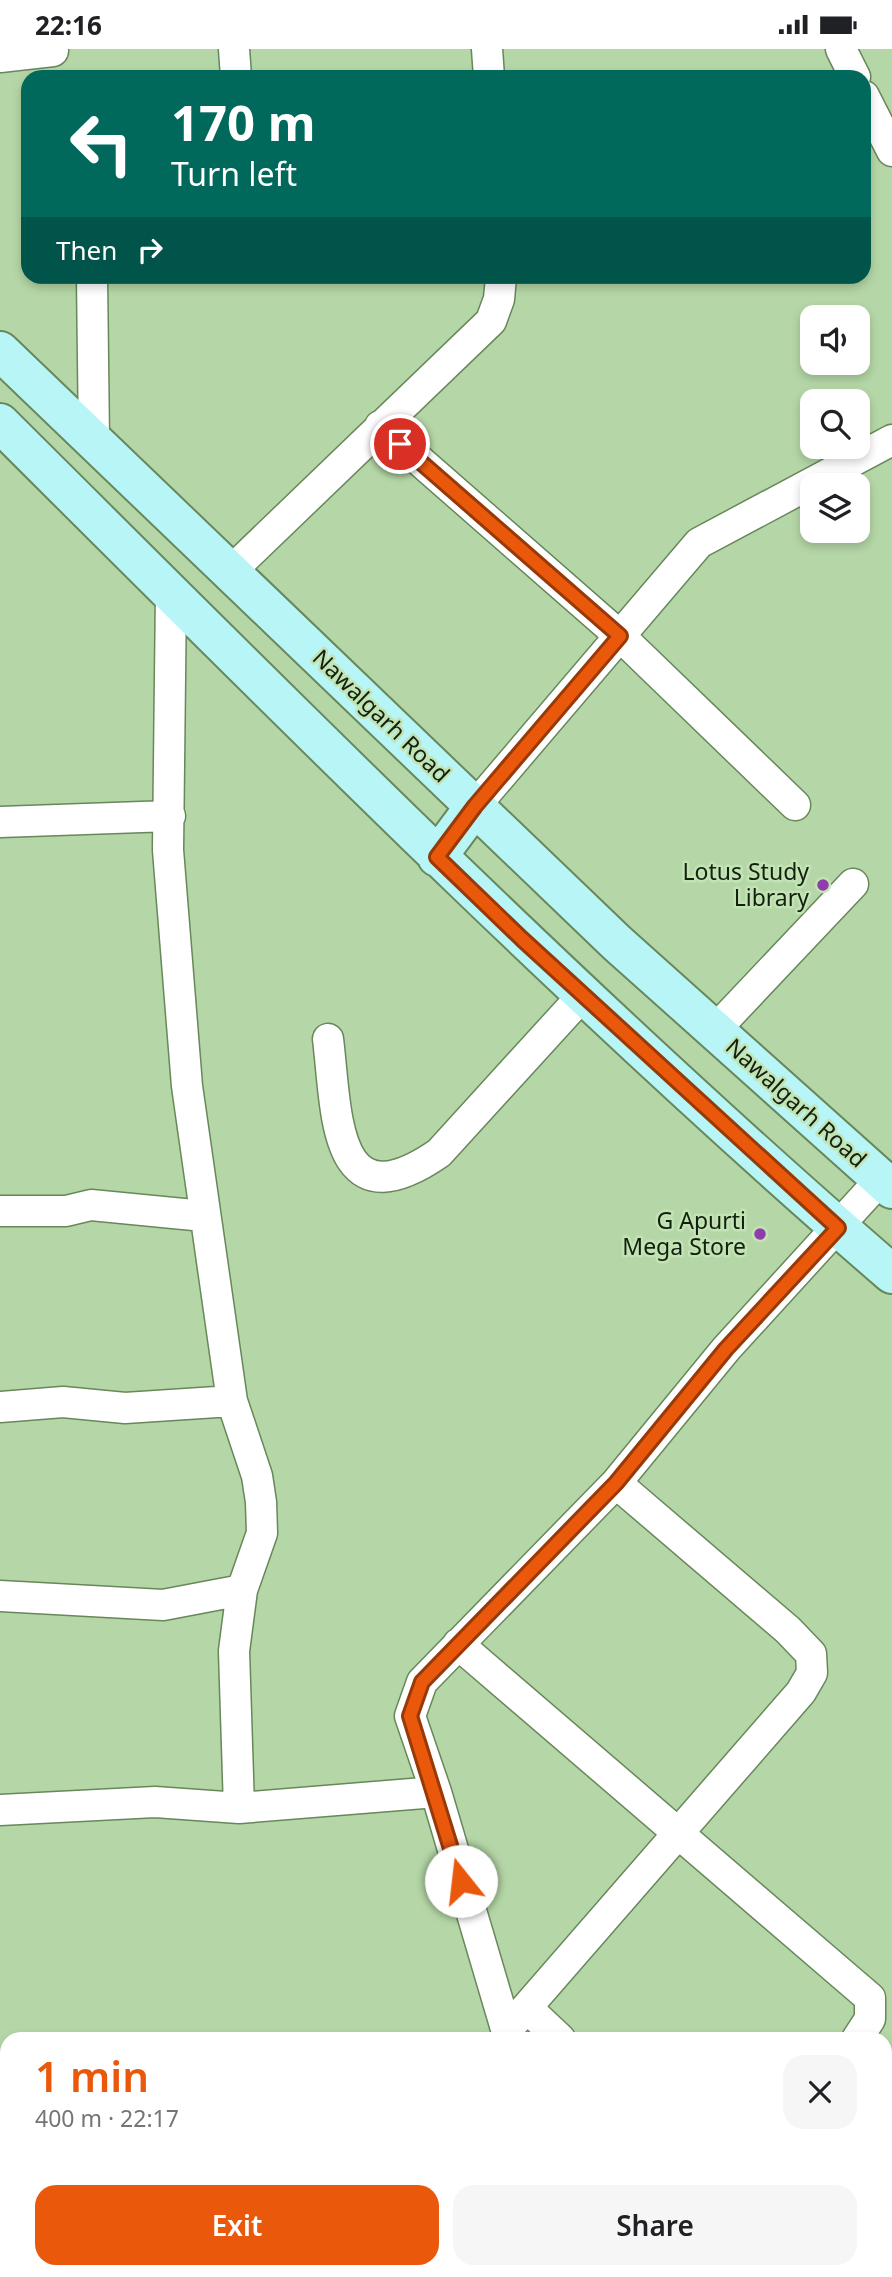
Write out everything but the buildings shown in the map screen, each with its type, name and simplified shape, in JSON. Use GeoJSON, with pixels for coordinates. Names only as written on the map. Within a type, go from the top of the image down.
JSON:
{"type":"FeatureCollection","features":[{"type":"Feature","properties":{"kind":"street"},"geometry":{"type":"LineString","coordinates":[[234,49],[236,70]]}},
{"type":"Feature","properties":{"kind":"street"},"geometry":{"type":"LineString","coordinates":[[487,49],[488,70]]}},
{"type":"Feature","properties":{"kind":"street"},"geometry":{"type":"LineString","coordinates":[[841,49],[852,70]]}},
{"type":"Feature","properties":{"kind":"street"},"geometry":{"type":"LineString","coordinates":[[0,57],[55,59]]}},
{"type":"Feature","properties":{"kind":"street"},"geometry":{"type":"LineString","coordinates":[[871,110],[892,151]]}},
{"type":"Feature","properties":{"kind":"street"},"geometry":{"type":"LineString","coordinates":[[92,284],[94,441]]}},
{"type":"Feature","properties":{"kind":"street"},"geometry":{"type":"LineString","coordinates":[[230,572],[491,321],[499,299],[500,284]]}},
{"type":"Feature","properties":{"kind":"street","name":"Nawalgarh Road"},"geometry":{"type":"LineString","coordinates":[[0,351],[617,943],[887,1184]]}},
{"type":"Feature","properties":{"kind":"street"},"geometry":{"type":"LineString","coordinates":[[0,422],[437,857],[583,995],[892,1274]]}},
{"type":"Feature","properties":{"kind":"street"},"geometry":{"type":"LineString","coordinates":[[380,426],[620,636],[795,805]]}},
{"type":"Feature","properties":{"kind":"street"},"geometry":{"type":"LineString","coordinates":[[437,857],[475,806],[699,543],[892,440]]}},
{"type":"Feature","properties":{"kind":"street"},"geometry":{"type":"LineString","coordinates":[[171,592],[168,850],[186,1072],[204,1216],[232,1401],[257,1476],[261,1502],[262,1533],[242,1590],[234,1651],[239,1808]]}},
{"type":"Feature","properties":{"kind":"street"},"geometry":{"type":"LineString","coordinates":[[0,822],[170,816]]}},
{"type":"Feature","properties":{"kind":"street"},"geometry":{"type":"LineString","coordinates":[[715,1030],[853,884]]}},
{"type":"Feature","properties":{"kind":"street"},"geometry":{"type":"LineString","coordinates":[[328,1039],[341,1140],[352,1165],[367,1175],[390,1175],[418,1167],[439,1153],[583,995]]}},
{"type":"Feature","properties":{"kind":"street"},"geometry":{"type":"LineString","coordinates":[[507,2032],[436,1792],[410,1716],[422,1682],[616,1483],[726,1349],[838,1228],[887,1184]]}},
{"type":"Feature","properties":{"kind":"street"},"geometry":{"type":"LineString","coordinates":[[0,1211],[66,1211],[91,1205],[204,1216]]}},
{"type":"Feature","properties":{"kind":"street"},"geometry":{"type":"LineString","coordinates":[[0,1407],[63,1402],[125,1408],[232,1401]]}},
{"type":"Feature","properties":{"kind":"street"},"geometry":{"type":"LineString","coordinates":[[510,2032],[527,2008],[802,1692],[812,1673],[811,1654],[788,1630],[616,1483]]}},
{"type":"Feature","properties":{"kind":"street"},"geometry":{"type":"LineString","coordinates":[[0,1596],[163,1605],[242,1590]]}},
{"type":"Feature","properties":{"kind":"street"},"geometry":{"type":"LineString","coordinates":[[458,1644],[870,1998],[870,2019],[862,2032]]}},
{"type":"Feature","properties":{"kind":"street"},"geometry":{"type":"LineString","coordinates":[[0,1810],[155,1802],[239,1808],[436,1792]]}},
{"type":"Feature","properties":{"kind":"street"},"geometry":{"type":"LineString","coordinates":[[527,2008],[553,2032]]}},
{"type":"Feature","properties":{"kind":"place","name":"Lotus Study Library"},"geometry":{"type":"Point","coordinates":[823,885]}},
{"type":"Feature","properties":{"kind":"place","name":"G Apurti Mega Store"},"geometry":{"type":"Point","coordinates":[760,1234]}},
{"type":"Feature","properties":{"kind":"route"},"geometry":{"type":"LineString","coordinates":[[400,444],[620,636],[475,806],[437,857],[522,939],[838,1228],[726,1349],[616,1483],[422,1682],[410,1716],[415,1738],[436,1792],[461,1881]]}}]}
